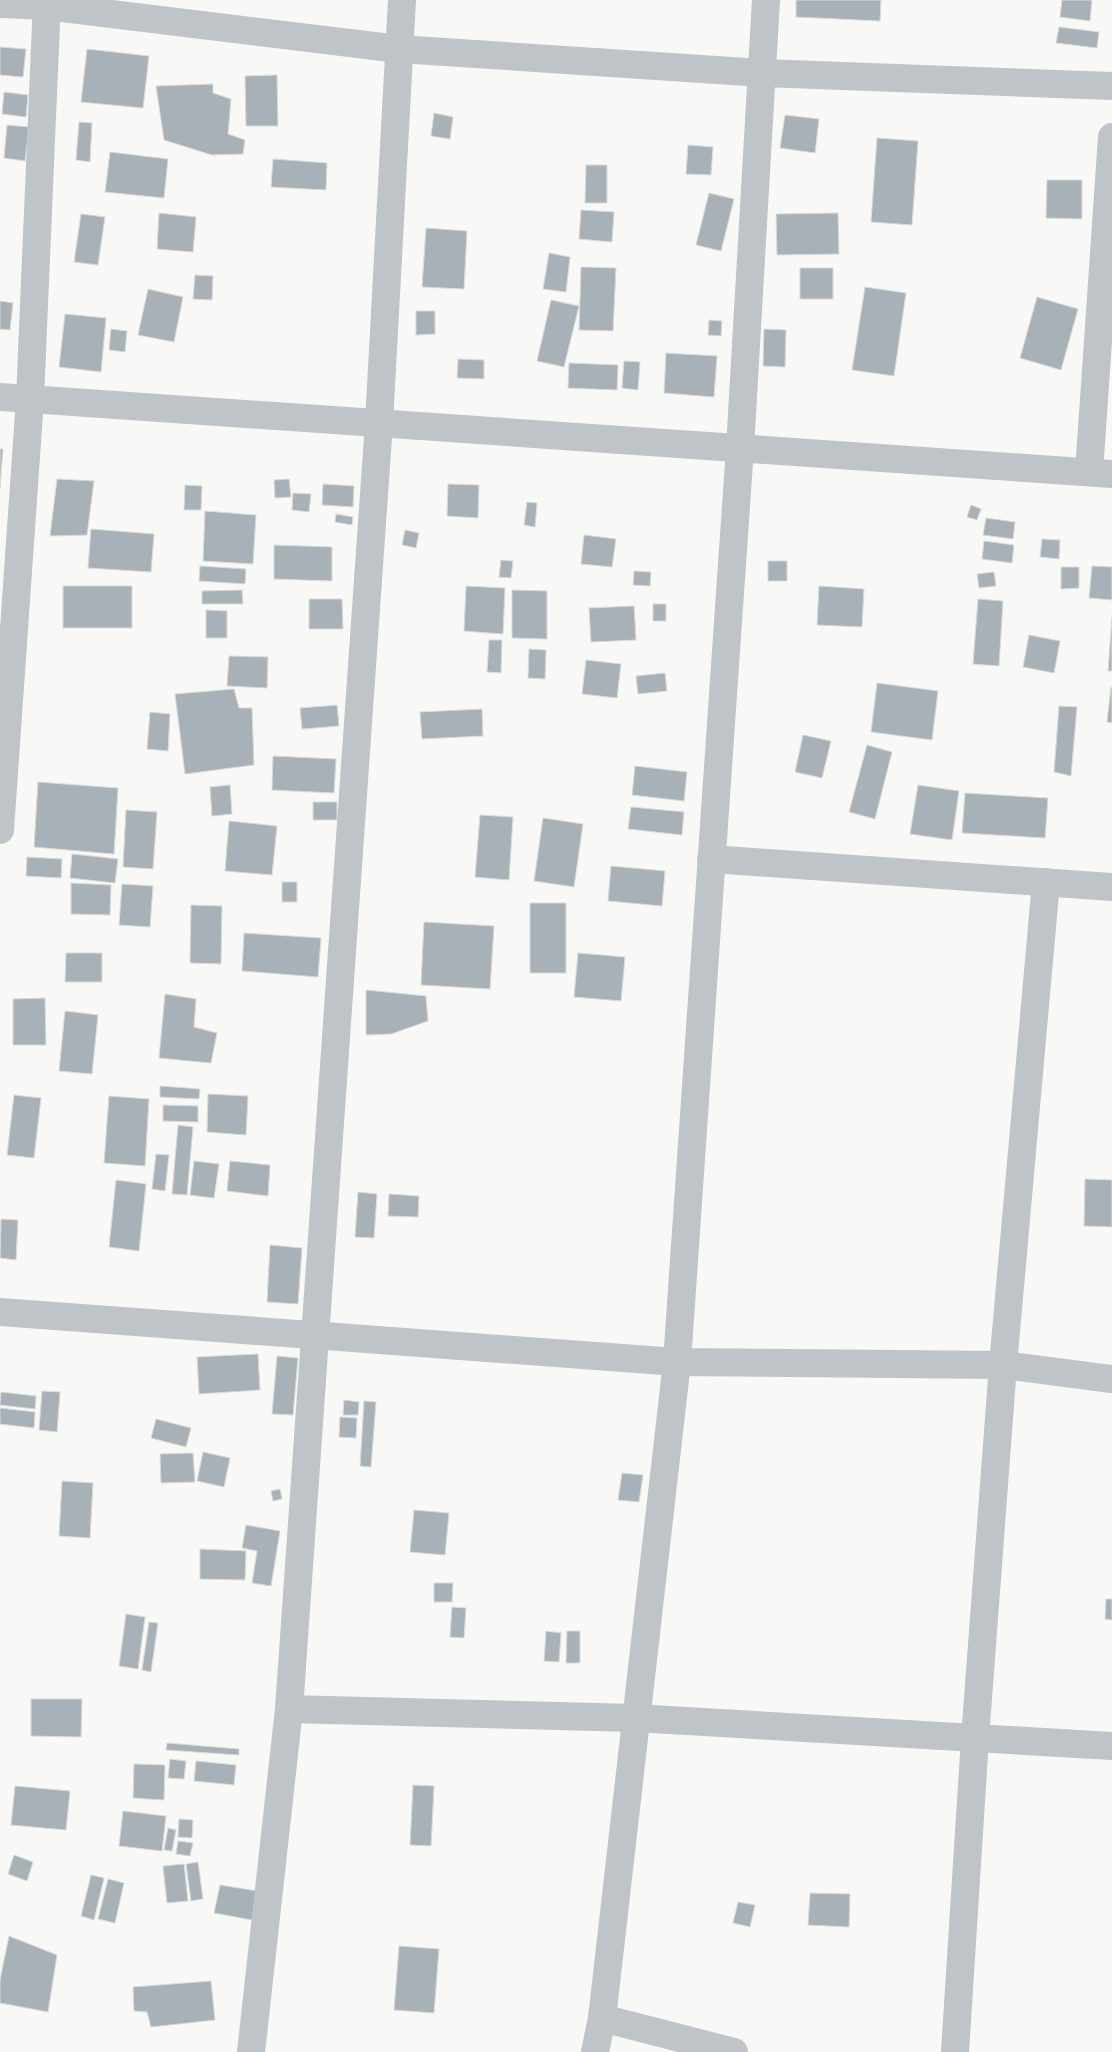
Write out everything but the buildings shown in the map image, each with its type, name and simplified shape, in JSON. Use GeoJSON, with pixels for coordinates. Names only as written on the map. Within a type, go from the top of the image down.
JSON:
{"type":"FeatureCollection","features":[{"type":"Feature","properties":{"kind":"street"},"geometry":{"type":"LineString","coordinates":[[251,2052],[289,1709],[379,423],[402,0]]}},
{"type":"Feature","properties":{"kind":"street"},"geometry":{"type":"LineString","coordinates":[[595,2052],[602,2018],[634,1718],[677,1362],[740,448],[766,0]]}},
{"type":"Feature","properties":{"kind":"street"},"geometry":{"type":"LineString","coordinates":[[0,830],[30,399],[47,3]]}},
{"type":"Feature","properties":{"kind":"street"},"geometry":{"type":"LineString","coordinates":[[0,4],[47,3],[399,49],[762,74],[1112,86]]}},
{"type":"Feature","properties":{"kind":"street"},"geometry":{"type":"LineString","coordinates":[[0,396],[1100,473],[1112,136]]}},
{"type":"Feature","properties":{"kind":"street"},"geometry":{"type":"LineString","coordinates":[[711,859],[1112,887]]}},
{"type":"Feature","properties":{"kind":"street"},"geometry":{"type":"LineString","coordinates":[[955,2052],[975,1738],[1003,1366],[1046,882]]}},
{"type":"Feature","properties":{"kind":"street"},"geometry":{"type":"LineString","coordinates":[[0,1312],[677,1362],[1003,1366],[1112,1379]]}},
{"type":"Feature","properties":{"kind":"street"},"geometry":{"type":"LineString","coordinates":[[289,1709],[634,1718],[1112,1746]]}},
{"type":"Feature","properties":{"kind":"street"},"geometry":{"type":"LineString","coordinates":[[602,2018],[734,2052]]}}]}
